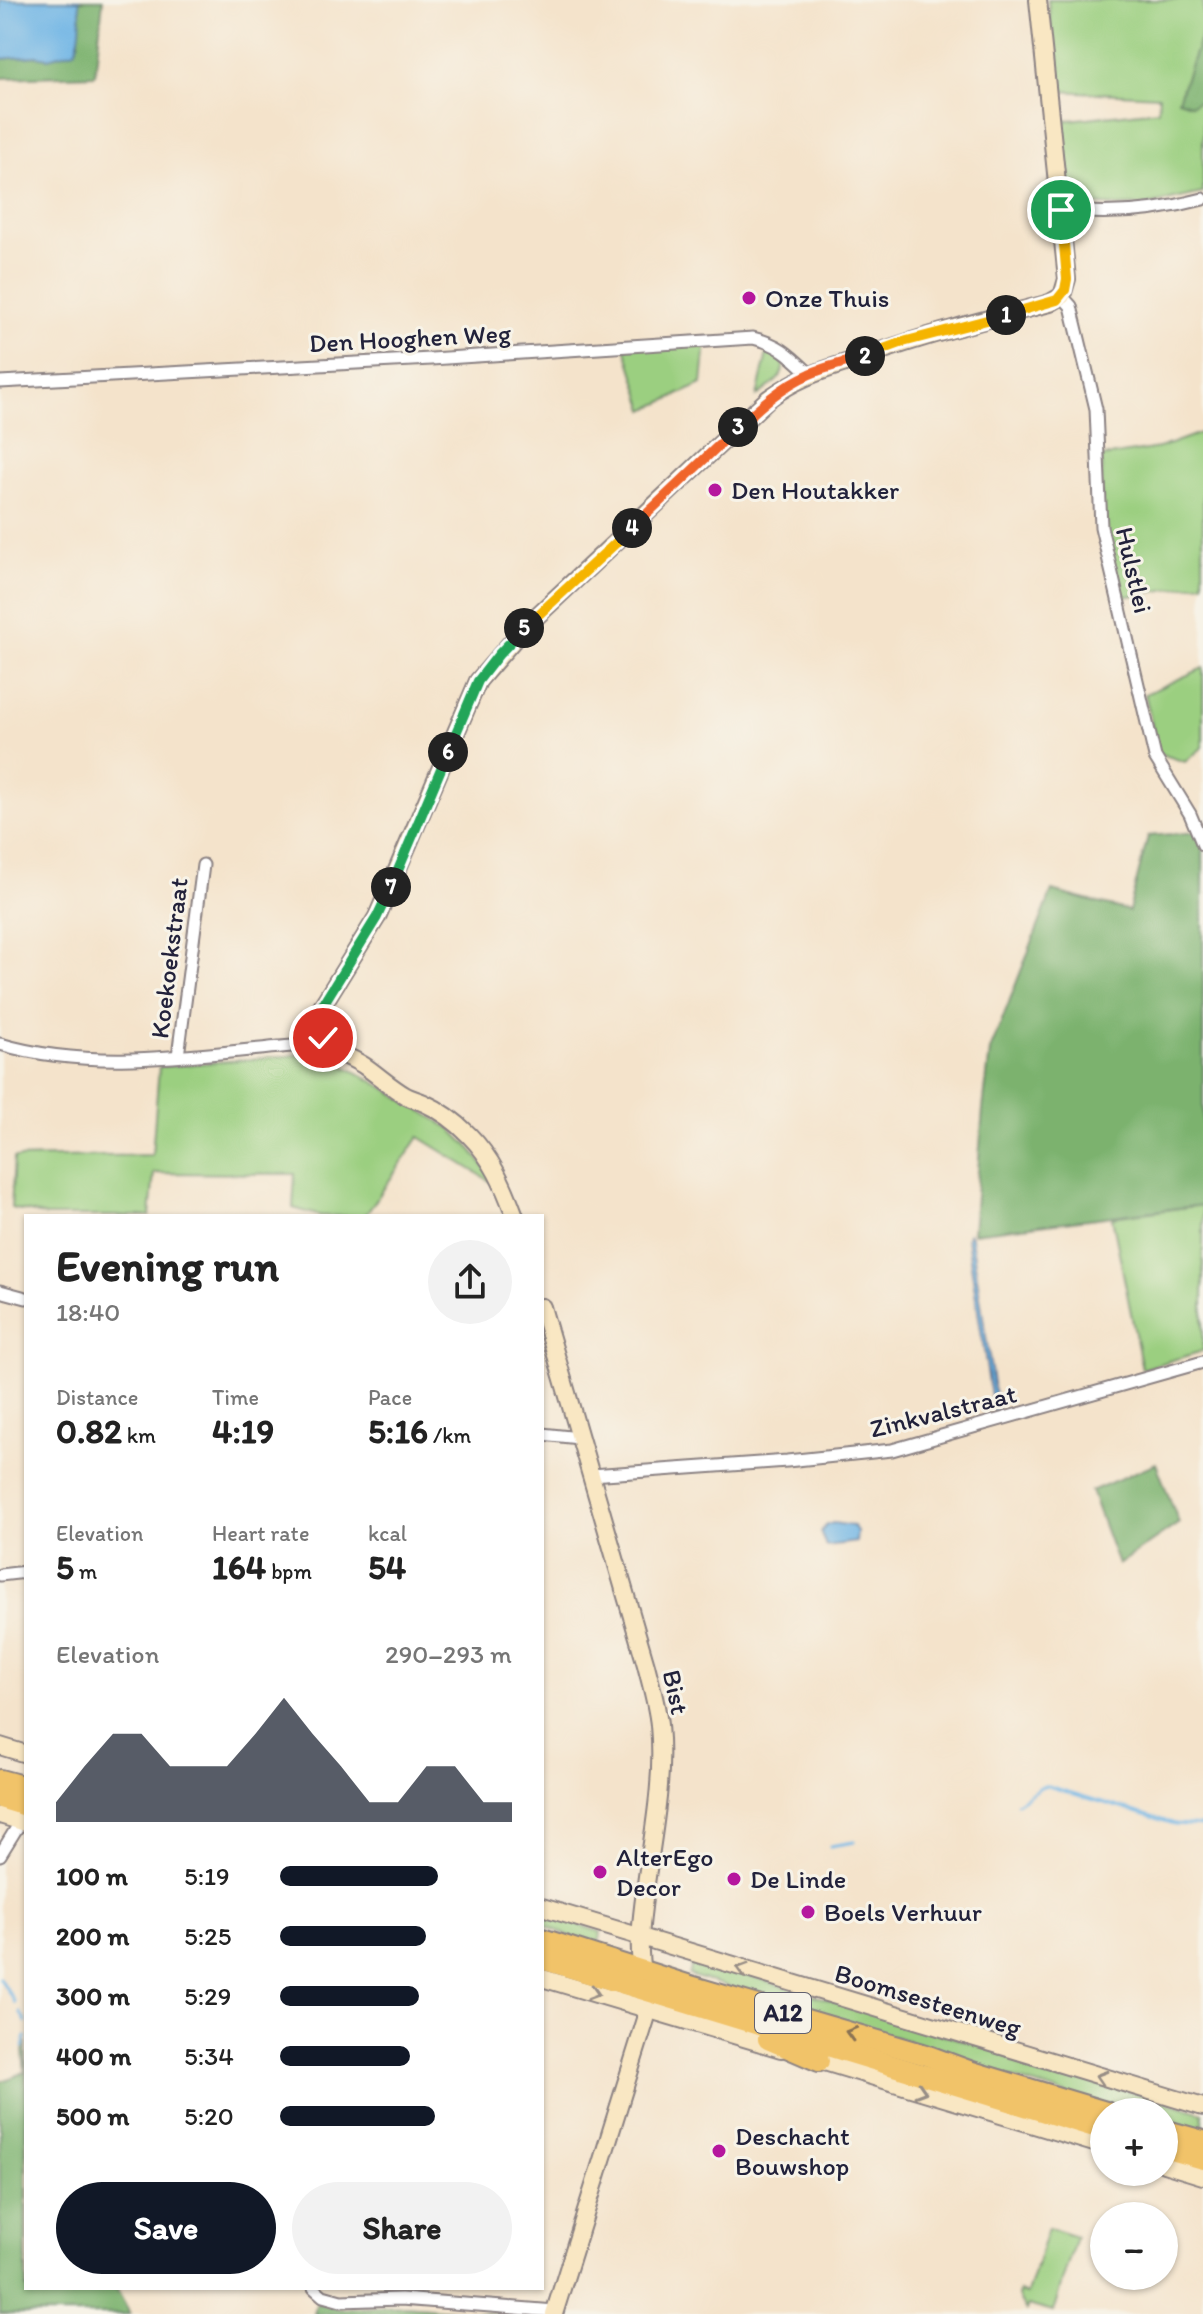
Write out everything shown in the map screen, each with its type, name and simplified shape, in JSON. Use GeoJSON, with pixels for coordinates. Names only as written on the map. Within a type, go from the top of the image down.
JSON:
{"type":"FeatureCollection","features":[{"type":"Feature","properties":{"kind":"highway"},"geometry":{"type":"LineString","coordinates":[[0,1780],[24,1786]]}},
{"type":"Feature","properties":{"kind":"highway"},"geometry":{"type":"LineString","coordinates":[[0,1798],[24,1817]]}},
{"type":"Feature","properties":{"kind":"highway","name":"A12"},"geometry":{"type":"LineString","coordinates":[[544,1940],[643,1990],[926,2055],[1090,2107]]}},
{"type":"Feature","properties":{"kind":"highway","name":"A12"},"geometry":{"type":"LineString","coordinates":[[544,1960],[1090,2126]]}},
{"type":"Feature","properties":{"kind":"highway"},"geometry":{"type":"LineString","coordinates":[[739,2019],[761,2036],[819,2061]]}},
{"type":"Feature","properties":{"kind":"highway"},"geometry":{"type":"LineString","coordinates":[[1178,2134],[1203,2141]]}},
{"type":"Feature","properties":{"kind":"highway"},"geometry":{"type":"LineString","coordinates":[[1178,2152],[1203,2159]]}},
{"type":"Feature","properties":{"kind":"street"},"geometry":{"type":"LineString","coordinates":[[514,1214],[489,1157],[470,1136],[424,1103],[410,1098],[365,1066],[336,1051],[319,1034],[318,1018],[322,1006],[377,917],[478,681],[523,629],[744,421],[788,385],[810,374],[903,342],[1050,303],[1062,296],[1067,279],[1038,0]]}},
{"type":"Feature","properties":{"kind":"street"},"geometry":{"type":"LineString","coordinates":[[1061,210],[1125,213],[1167,209],[1203,199]]}},
{"type":"Feature","properties":{"kind":"street","name":"Hulstlei"},"geometry":{"type":"LineString","coordinates":[[1062,296],[1071,306],[1096,409],[1101,527],[1155,757],[1190,814],[1203,845]]}},
{"type":"Feature","properties":{"kind":"street","name":"Den Hooghen Weg"},"geometry":{"type":"LineString","coordinates":[[0,382],[446,359],[753,338],[768,341],[785,351],[810,374]]}},
{"type":"Feature","properties":{"kind":"street","name":"Koekoekstraat"},"geometry":{"type":"LineString","coordinates":[[178,1056],[203,865]]}},
{"type":"Feature","properties":{"kind":"street","name":"Koekoekstraat"},"geometry":{"type":"LineString","coordinates":[[0,1044],[95,1058],[178,1056],[303,1045],[323,1038]]}},
{"type":"Feature","properties":{"kind":"street"},"geometry":{"type":"LineString","coordinates":[[0,1291],[24,1297]]}},
{"type":"Feature","properties":{"kind":"street","name":"Bist"},"geometry":{"type":"LineString","coordinates":[[544,1314],[646,1665],[658,1719],[660,1766],[640,1931],[646,2019],[554,2312]]}},
{"type":"Feature","properties":{"kind":"street","name":"Zinkvalstraat"},"geometry":{"type":"LineString","coordinates":[[591,1475],[892,1450],[1203,1362]]}},
{"type":"Feature","properties":{"kind":"street"},"geometry":{"type":"LineString","coordinates":[[544,1434],[579,1438]]}},
{"type":"Feature","properties":{"kind":"street"},"geometry":{"type":"LineString","coordinates":[[0,1575],[24,1572]]}},
{"type":"Feature","properties":{"kind":"street"},"geometry":{"type":"LineString","coordinates":[[0,1746],[24,1753]]}},
{"type":"Feature","properties":{"kind":"street"},"geometry":{"type":"LineString","coordinates":[[0,1815],[24,1817],[0,1855]]}},
{"type":"Feature","properties":{"kind":"street","name":"Boomsesteenweg"},"geometry":{"type":"LineString","coordinates":[[544,1907],[640,1931],[1203,2107]]}},
{"type":"Feature","properties":{"kind":"street"},"geometry":{"type":"LineString","coordinates":[[544,1978],[643,1990],[819,2061],[1090,2142]]}},
{"type":"Feature","properties":{"kind":"street"},"geometry":{"type":"LineString","coordinates":[[1178,2168],[1203,2176]]}},
{"type":"Feature","properties":{"kind":"street"},"geometry":{"type":"LineString","coordinates":[[316,2290],[323,2296],[341,2301],[401,2299],[554,2312]]}},
{"type":"Feature","properties":{"kind":"green space"},"geometry":{"type":"Polygon","coordinates":[[[79,0],[103,0],[95,75],[0,78],[0,59],[48,58],[79,42],[79,0]]]}},
{"type":"Feature","properties":{"kind":"green space"},"geometry":{"type":"Polygon","coordinates":[[[1048,0],[1203,0],[1203,193],[1148,205],[1117,206],[1073,203],[1069,200],[1061,121],[1158,110],[1159,96],[1058,91],[1048,0]]]}},
{"type":"Feature","properties":{"kind":"green space"},"geometry":{"type":"Polygon","coordinates":[[[1203,31],[1203,99],[1192,105],[1178,100],[1203,31]]]}},
{"type":"Feature","properties":{"kind":"green space"},"geometry":{"type":"Polygon","coordinates":[[[706,341],[702,384],[645,410],[625,347],[706,341]]]}},
{"type":"Feature","properties":{"kind":"green space"},"geometry":{"type":"Polygon","coordinates":[[[769,345],[782,355],[783,370],[778,380],[757,396],[769,345]]]}},
{"type":"Feature","properties":{"kind":"green space"},"geometry":{"type":"Polygon","coordinates":[[[1203,432],[1203,583],[1118,598],[1101,527],[1102,457],[1159,448],[1203,432]]]}},
{"type":"Feature","properties":{"kind":"green space"},"geometry":{"type":"Polygon","coordinates":[[[1203,668],[1203,747],[1185,762],[1158,753],[1145,694],[1203,668]]]}},
{"type":"Feature","properties":{"kind":"green space"},"geometry":{"type":"Polygon","coordinates":[[[1198,832],[1203,845],[1203,1205],[973,1233],[990,1051],[1052,891],[1129,911],[1148,836],[1198,832]]]}},
{"type":"Feature","properties":{"kind":"green space"},"geometry":{"type":"Polygon","coordinates":[[[320,1053],[451,1129],[472,1150],[498,1186],[419,1137],[366,1214],[314,1214],[293,1208],[295,1174],[154,1173],[150,1214],[38,1214],[11,1208],[14,1158],[152,1155],[159,1067],[320,1053]]]}},
{"type":"Feature","properties":{"kind":"green space"},"geometry":{"type":"Polygon","coordinates":[[[1203,1205],[1203,1351],[1142,1369],[1112,1217],[1203,1205]]]}},
{"type":"Feature","properties":{"kind":"green space"},"geometry":{"type":"Polygon","coordinates":[[[1156,1463],[1179,1523],[1118,1565],[1091,1491],[1156,1463]]]}},
{"type":"Feature","properties":{"kind":"green space"},"geometry":{"type":"Polygon","coordinates":[[[544,1915],[601,1932],[597,1947],[544,1926],[544,1915]]]}},
{"type":"Feature","properties":{"kind":"green space"},"geometry":{"type":"Polygon","coordinates":[[[694,1959],[1153,2098],[1090,2098],[1090,2101],[974,2067],[974,2061],[956,2055],[689,1975],[694,1959]]]}},
{"type":"Feature","properties":{"kind":"green space"},"geometry":{"type":"Polygon","coordinates":[[[24,2072],[24,2290],[117,2290],[130,2314],[0,2314],[0,2082],[24,2072]]]}},
{"type":"Feature","properties":{"kind":"green space"},"geometry":{"type":"Polygon","coordinates":[[[1178,2105],[1203,2113],[1203,2135],[1178,2127],[1178,2105]]]}},
{"type":"Feature","properties":{"kind":"green space"},"geometry":{"type":"Polygon","coordinates":[[[1048,2228],[1076,2237],[1053,2312],[1028,2305],[1026,2311],[1019,2292],[1027,2294],[1048,2228]]]}},
{"type":"Feature","properties":{"kind":"green space"},"geometry":{"type":"Polygon","coordinates":[[[317,2303],[339,2309],[406,2306],[499,2314],[314,2314],[317,2303]]]}},
{"type":"Feature","properties":{"kind":"water"},"geometry":{"type":"Polygon","coordinates":[[[0,0],[79,0],[79,39],[75,51],[48,58],[0,59],[0,0]]]}},
{"type":"Feature","properties":{"kind":"water"},"geometry":{"type":"Polygon","coordinates":[[[969,1233],[997,1410],[995,1412],[967,1238],[969,1233]]]}},
{"type":"Feature","properties":{"kind":"water"},"geometry":{"type":"Polygon","coordinates":[[[833,1523],[853,1526],[857,1531],[856,1542],[826,1546],[820,1532],[833,1523]]]}},
{"type":"Feature","properties":{"kind":"waterway"},"geometry":{"type":"LineString","coordinates":[[1017,1803],[1042,1786],[1048,1786],[1175,1824],[1203,1826]]}},
{"type":"Feature","properties":{"kind":"waterway"},"geometry":{"type":"LineString","coordinates":[[830,1846],[854,1842]]}},
{"type":"Feature","properties":{"kind":"waterway"},"geometry":{"type":"LineString","coordinates":[[0,1978],[15,2003]]}},
{"type":"Feature","properties":{"kind":"waterway"},"geometry":{"type":"LineString","coordinates":[[20,2012],[24,2019]]}},
{"type":"Feature","properties":{"kind":"place","name":"Onze Thuis"},"geometry":{"type":"Point","coordinates":[749,298]}},
{"type":"Feature","properties":{"kind":"place","name":"Den Houtakker"},"geometry":{"type":"Point","coordinates":[715,490]}},
{"type":"Feature","properties":{"kind":"place","name":"AlterEgo Decor"},"geometry":{"type":"Point","coordinates":[600,1872]}},
{"type":"Feature","properties":{"kind":"place","name":"De Linde"},"geometry":{"type":"Point","coordinates":[734,1879]}},
{"type":"Feature","properties":{"kind":"place","name":"Boels Verhuur"},"geometry":{"type":"Point","coordinates":[808,1912]}},
{"type":"Feature","properties":{"kind":"place","name":"Deschacht Bouwshop"},"geometry":{"type":"Point","coordinates":[719,2151]}},
{"type":"Feature","properties":{"kind":"route"},"geometry":{"type":"LineString","coordinates":[[323,1038],[319,1034],[318,1018],[322,1006],[377,917],[478,681],[499,654],[744,421],[788,385],[810,374],[903,342],[1057,300],[1065,290],[1067,279],[1061,210]]}}]}
